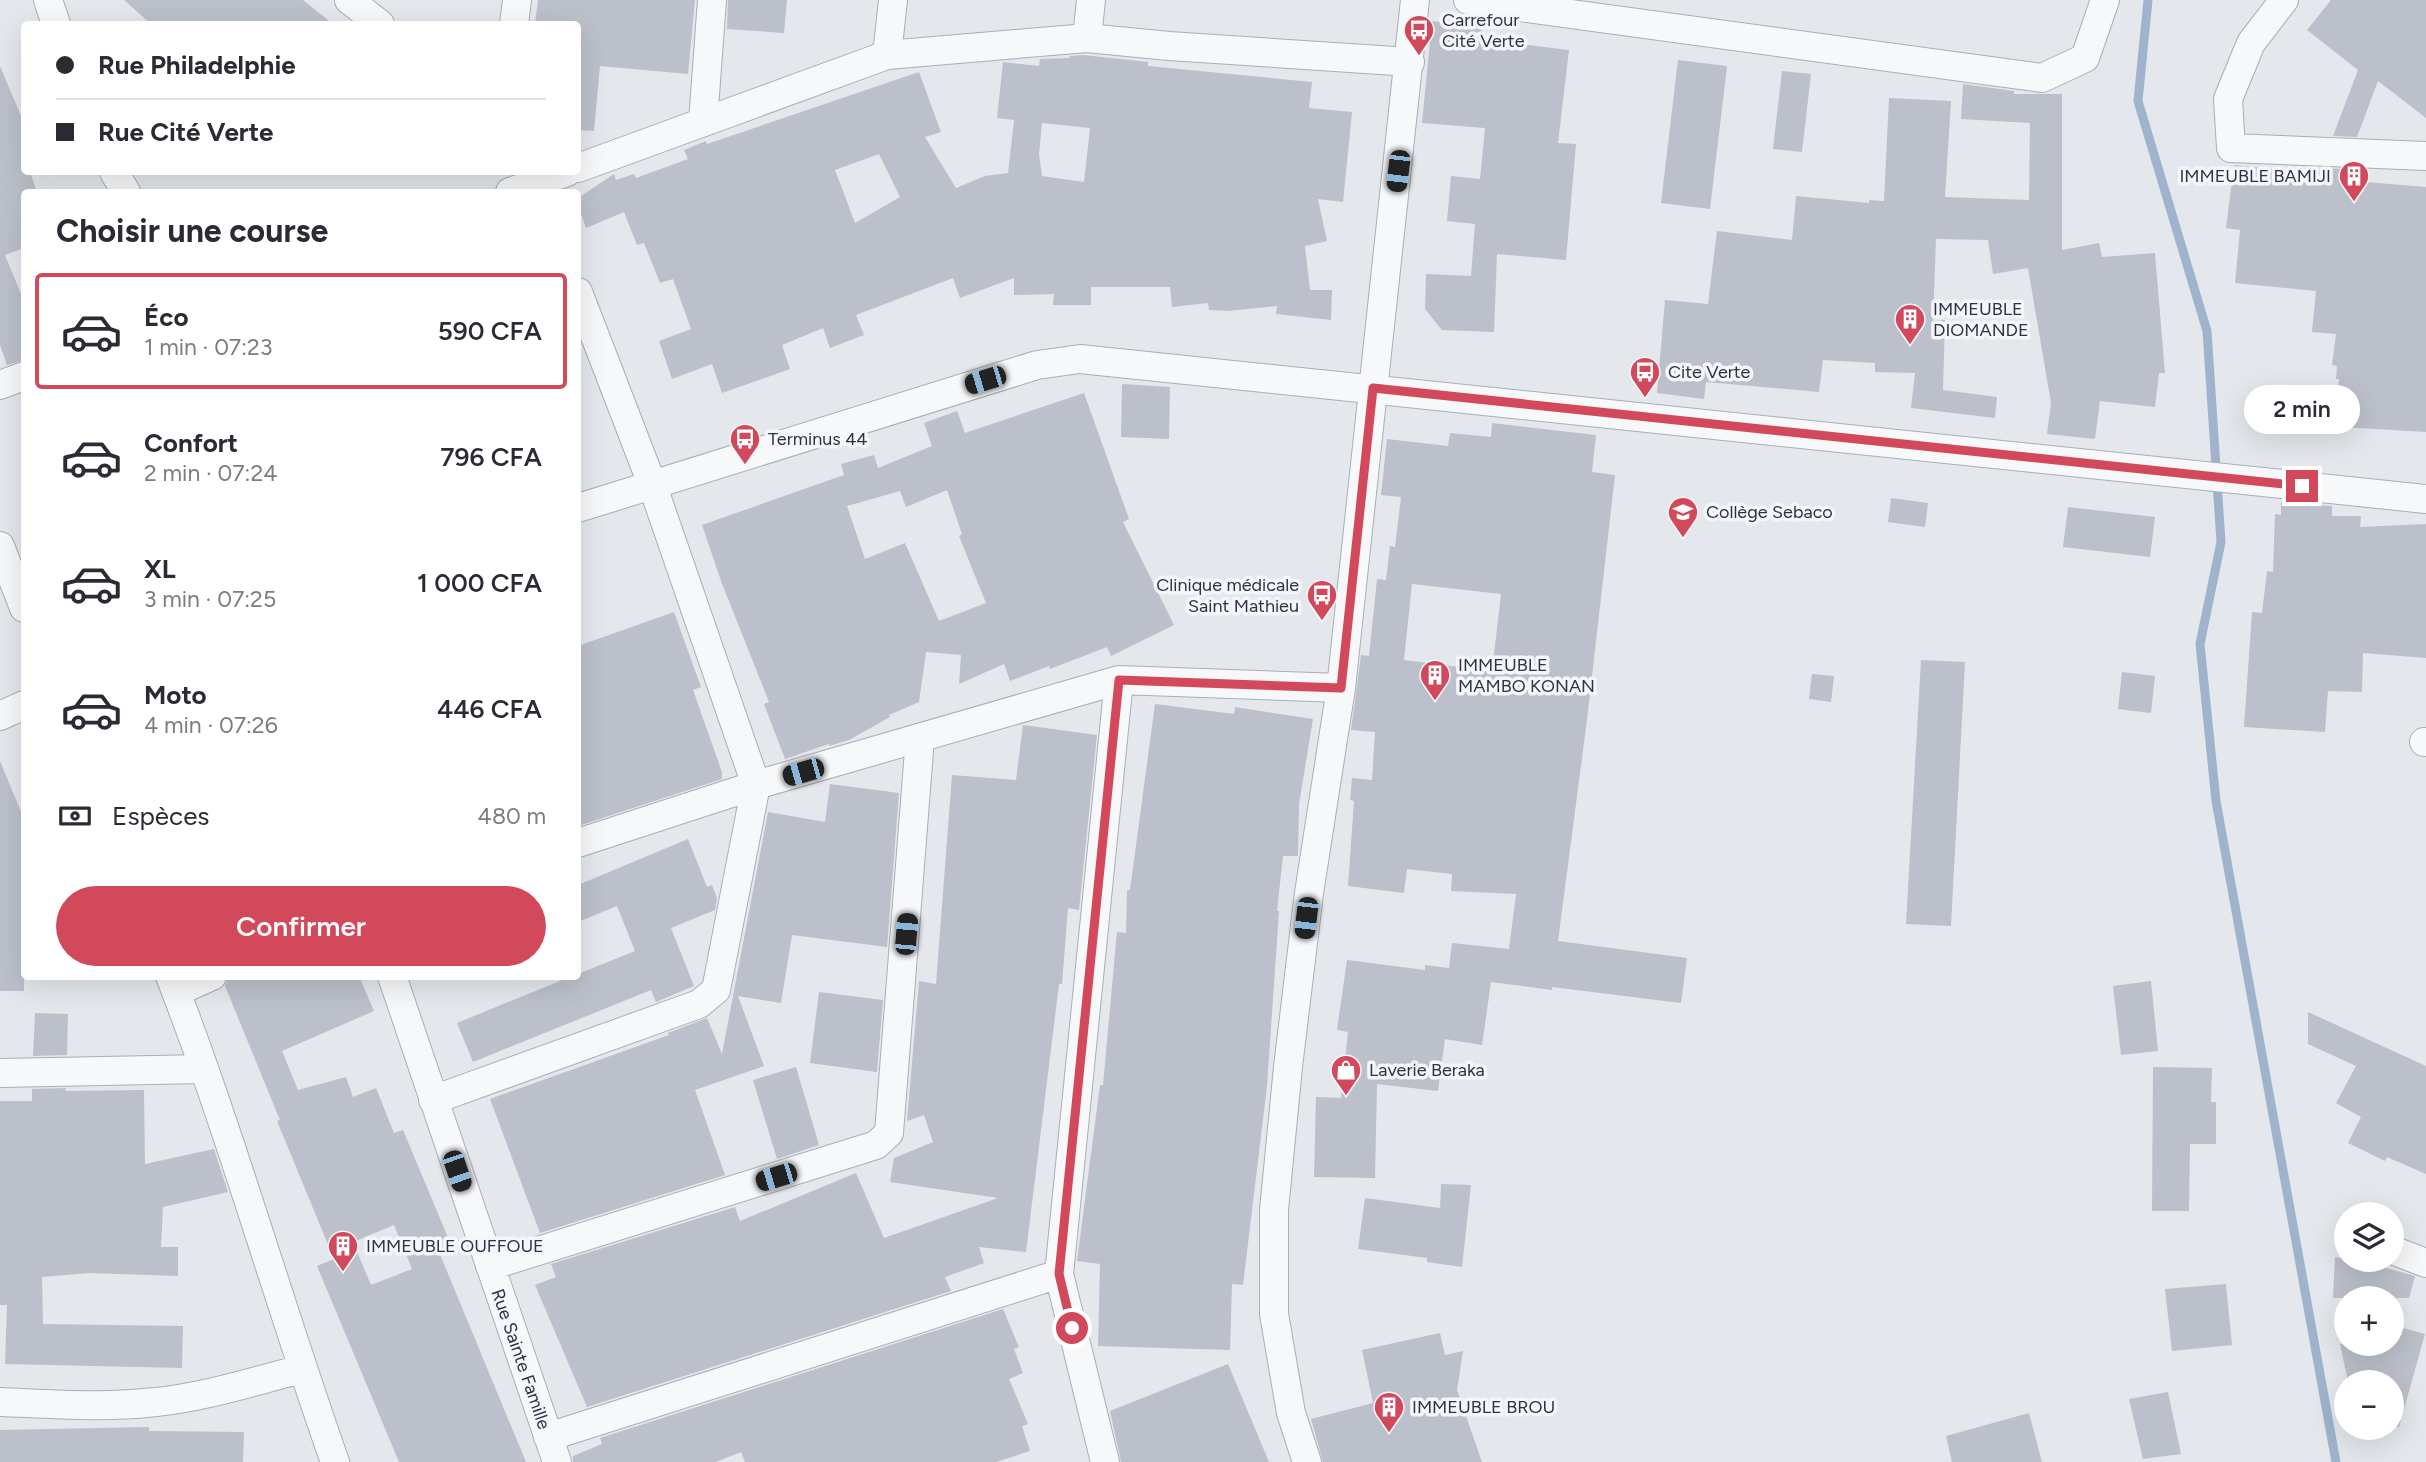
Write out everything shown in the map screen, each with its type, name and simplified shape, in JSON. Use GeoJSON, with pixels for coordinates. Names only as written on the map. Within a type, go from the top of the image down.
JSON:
{"type":"FeatureCollection","features":[{"type":"Feature","properties":{"kind":"street"},"geometry":{"type":"LineString","coordinates":[[48,0],[55,21]]}},
{"type":"Feature","properties":{"kind":"street"},"geometry":{"type":"LineString","coordinates":[[349,0],[376,21]]}},
{"type":"Feature","properties":{"kind":"street"},"geometry":{"type":"LineString","coordinates":[[514,21],[517,0]]}},
{"type":"Feature","properties":{"kind":"street"},"geometry":{"type":"LineString","coordinates":[[703,122],[712,0]]}},
{"type":"Feature","properties":{"kind":"street"},"geometry":{"type":"LineString","coordinates":[[887,55],[892,0]]}},
{"type":"Feature","properties":{"kind":"street"},"geometry":{"type":"LineString","coordinates":[[1087,38],[1091,0]]}},
{"type":"Feature","properties":{"kind":"street"},"geometry":{"type":"LineString","coordinates":[[1307,1462],[1290,1413],[1274,1314],[1274,1210],[1309,893],[1341,688],[1415,0]]}},
{"type":"Feature","properties":{"kind":"street"},"geometry":{"type":"LineString","coordinates":[[1468,0],[2042,78],[2085,58],[2105,0]]}},
{"type":"Feature","properties":{"kind":"street"},"geometry":{"type":"LineString","coordinates":[[2284,0],[2250,43],[2228,99],[2231,148],[2426,156]]}},
{"type":"Feature","properties":{"kind":"street"},"geometry":{"type":"LineString","coordinates":[[581,166],[887,55],[1087,38],[1410,62]]}},
{"type":"Feature","properties":{"kind":"street"},"geometry":{"type":"LineString","coordinates":[[523,186],[558,175]]}},
{"type":"Feature","properties":{"kind":"street"},"geometry":{"type":"LineString","coordinates":[[433,1100],[699,1004],[716,990],[756,785],[652,484],[581,300]]}},
{"type":"Feature","properties":{"kind":"street"},"geometry":{"type":"LineString","coordinates":[[581,507],[1037,365],[1080,359],[2426,499]]}},
{"type":"Feature","properties":{"kind":"street"},"geometry":{"type":"LineString","coordinates":[[0,385],[21,377]]}},
{"type":"Feature","properties":{"kind":"street"},"geometry":{"type":"LineString","coordinates":[[0,546],[21,599]]}},
{"type":"Feature","properties":{"kind":"street"},"geometry":{"type":"LineString","coordinates":[[581,842],[756,785],[1119,680],[1341,688]]}},
{"type":"Feature","properties":{"kind":"street"},"geometry":{"type":"LineString","coordinates":[[1105,1462],[1059,1274],[1119,680]]}},
{"type":"Feature","properties":{"kind":"street"},"geometry":{"type":"LineString","coordinates":[[0,716],[21,706]]}},
{"type":"Feature","properties":{"kind":"street"},"geometry":{"type":"LineString","coordinates":[[490,1266],[876,1145],[889,1133],[920,738]]}},
{"type":"Feature","properties":{"kind":"street"},"geometry":{"type":"LineString","coordinates":[[192,980],[173,984],[335,1462]]}},
{"type":"Feature","properties":{"kind":"street","name":"Rue Sainte Famille"},"geometry":{"type":"LineString","coordinates":[[394,980],[552,1450]]}},
{"type":"Feature","properties":{"kind":"street"},"geometry":{"type":"LineString","coordinates":[[0,1073],[204,1069]]}},
{"type":"Feature","properties":{"kind":"street"},"geometry":{"type":"LineString","coordinates":[[2404,1255],[2426,1263]]}},
{"type":"Feature","properties":{"kind":"street"},"geometry":{"type":"LineString","coordinates":[[552,1450],[1059,1274]]}},
{"type":"Feature","properties":{"kind":"street"},"geometry":{"type":"LineString","coordinates":[[0,1402],[78,1405],[157,1402],[217,1391],[302,1369]]}},
{"type":"Feature","properties":{"kind":"building"},"geometry":{"type":"Polygon","coordinates":[[[124,0],[303,0],[329,21],[148,21],[124,0]]]}},
{"type":"Feature","properties":{"kind":"building"},"geometry":{"type":"Polygon","coordinates":[[[538,0],[695,0],[688,74],[600,66],[594,131],[581,130],[581,21],[535,21],[538,0]]]}},
{"type":"Feature","properties":{"kind":"building"},"geometry":{"type":"Polygon","coordinates":[[[728,0],[787,0],[784,33],[727,29],[728,0]]]}},
{"type":"Feature","properties":{"kind":"building"},"geometry":{"type":"Polygon","coordinates":[[[2331,0],[2426,0],[2426,118],[2378,81],[2357,137],[2333,136],[2358,70],[2307,30],[2331,0]]]}},
{"type":"Feature","properties":{"kind":"building"},"geometry":{"type":"Polygon","coordinates":[[[1432,21],[1482,26],[1481,39],[1569,50],[1558,143],[1576,144],[1566,260],[1497,254],[1494,332],[1442,330],[1425,309],[1426,274],[1471,276],[1475,224],[1447,221],[1451,176],[1480,179],[1485,128],[1422,123],[1432,21]]]}},
{"type":"Feature","properties":{"kind":"building"},"geometry":{"type":"Polygon","coordinates":[[[1083,55],[1148,62],[1148,66],[1312,82],[1309,108],[1352,112],[1343,202],[1318,199],[1327,241],[1305,246],[1310,290],[1332,290],[1331,320],[1276,314],[1277,306],[1228,311],[1209,310],[1208,303],[1172,307],[1170,287],[1091,287],[1091,305],[1053,305],[1054,294],[1014,295],[1014,278],[960,298],[953,278],[856,315],[864,335],[830,348],[823,328],[782,345],[790,369],[722,393],[712,364],[672,379],[659,341],[691,329],[673,279],[660,283],[644,243],[637,245],[624,212],[586,228],[581,214],[581,196],[614,174],[616,180],[634,174],[636,178],[688,159],[684,150],[706,141],[707,144],[919,72],[941,132],[925,137],[956,188],[985,176],[1008,173],[1014,120],[997,118],[1003,62],[1039,66],[1040,59],[1083,55]],[[1042,123],[1039,154],[1042,176],[1084,182],[1090,128],[1042,123]],[[879,154],[835,170],[855,223],[900,197],[879,154]]]}},
{"type":"Feature","properties":{"kind":"building"},"geometry":{"type":"Polygon","coordinates":[[[1678,60],[1727,66],[1710,209],[1661,203],[1678,60]]]}},
{"type":"Feature","properties":{"kind":"building"},"geometry":{"type":"Polygon","coordinates":[[[0,66],[21,116],[21,175],[31,175],[36,189],[21,189],[21,249],[5,255],[21,294],[21,361],[7,365],[0,345],[0,66]]]}},
{"type":"Feature","properties":{"kind":"building"},"geometry":{"type":"Polygon","coordinates":[[[1782,71],[1811,74],[1802,152],[1773,149],[1782,71]]]}},
{"type":"Feature","properties":{"kind":"building"},"geometry":{"type":"Polygon","coordinates":[[[1963,84],[2014,91],[2014,94],[2062,94],[2062,250],[2099,243],[2102,257],[2155,253],[2165,373],[2159,373],[2155,407],[2100,401],[2095,439],[2047,434],[2051,403],[2028,268],[1993,274],[1988,240],[1936,239],[1933,320],[1945,320],[1943,390],[1997,397],[1995,418],[1911,408],[1915,373],[1875,372],[1875,363],[1823,360],[1819,392],[1706,382],[1704,399],[1657,393],[1665,300],[1708,304],[1717,231],[1792,240],[1796,196],[1869,203],[1869,200],[1884,201],[1889,98],[1951,101],[1945,197],[2029,200],[2030,123],[1961,119],[1963,84]]]}},
{"type":"Feature","properties":{"kind":"building"},"geometry":{"type":"Polygon","coordinates":[[[2234,165],[2318,173],[2320,168],[2345,169],[2341,180],[2426,187],[2426,432],[2341,427],[2343,389],[2338,389],[2337,366],[2332,365],[2336,334],[2312,332],[2316,291],[2235,283],[2240,230],[2226,228],[2234,165]]]}},
{"type":"Feature","properties":{"kind":"building"},"geometry":{"type":"Polygon","coordinates":[[[1122,384],[1170,387],[1169,439],[1121,437],[1122,384]]]}},
{"type":"Feature","properties":{"kind":"building"},"geometry":{"type":"Polygon","coordinates":[[[1084,393],[1129,519],[1123,522],[1174,625],[1111,656],[1107,647],[1010,681],[1004,664],[959,684],[961,655],[926,652],[919,702],[889,715],[890,717],[849,740],[785,759],[764,704],[769,702],[702,525],[844,475],[841,464],[874,455],[878,468],[932,446],[924,423],[957,411],[965,433],[1084,393]],[[947,490],[906,507],[900,491],[847,506],[865,559],[905,543],[939,621],[986,603],[959,536],[962,534],[947,490]]]}},
{"type":"Feature","properties":{"kind":"building"},"geometry":{"type":"Polygon","coordinates":[[[1492,423],[1596,435],[1592,472],[1615,475],[1558,941],[1687,958],[1681,1003],[1491,982],[1482,1045],[1445,1039],[1438,1091],[1377,1084],[1375,1178],[1314,1177],[1316,1097],[1341,1098],[1348,1032],[1337,1030],[1347,960],[1425,970],[1425,965],[1449,968],[1452,943],[1509,949],[1516,894],[1451,891],[1452,874],[1407,869],[1404,893],[1348,886],[1354,801],[1350,800],[1352,778],[1372,780],[1375,732],[1351,730],[1361,655],[1369,656],[1377,579],[1386,580],[1390,546],[1395,547],[1401,497],[1381,495],[1387,439],[1448,446],[1450,433],[1491,437],[1492,423]],[[1412,584],[1404,660],[1492,671],[1501,594],[1412,584]]]}},
{"type":"Feature","properties":{"kind":"building"},"geometry":{"type":"Polygon","coordinates":[[[1891,498],[1928,503],[1925,527],[1888,522],[1891,498]]]}},
{"type":"Feature","properties":{"kind":"building"},"geometry":{"type":"Polygon","coordinates":[[[2281,502],[2332,506],[2332,516],[2361,516],[2360,527],[2426,524],[2426,658],[2363,653],[2362,692],[2328,691],[2325,732],[2244,727],[2252,612],[2262,613],[2267,571],[2273,572],[2275,514],[2281,515],[2281,502]]]}},
{"type":"Feature","properties":{"kind":"building"},"geometry":{"type":"Polygon","coordinates":[[[2068,507],[2155,517],[2150,557],[2063,547],[2068,507]]]}},
{"type":"Feature","properties":{"kind":"building"},"geometry":{"type":"Polygon","coordinates":[[[674,612],[701,687],[693,690],[722,772],[722,779],[581,825],[581,645],[674,612]]]}},
{"type":"Feature","properties":{"kind":"building"},"geometry":{"type":"Polygon","coordinates":[[[1921,660],[1965,662],[1951,926],[1906,924],[1921,660]]]}},
{"type":"Feature","properties":{"kind":"building"},"geometry":{"type":"Polygon","coordinates":[[[2122,672],[2155,676],[2151,713],[2118,709],[2122,672]]]}},
{"type":"Feature","properties":{"kind":"building"},"geometry":{"type":"Polygon","coordinates":[[[1812,674],[1834,676],[1831,702],[1809,699],[1812,674]]]}},
{"type":"Feature","properties":{"kind":"building"},"geometry":{"type":"Polygon","coordinates":[[[1155,704],[1234,714],[1235,707],[1313,719],[1299,804],[1298,856],[1283,856],[1277,911],[1267,1086],[1243,1285],[1232,1284],[1230,1350],[1098,1346],[1100,1264],[1077,1261],[1100,1085],[1103,1085],[1117,932],[1126,933],[1127,890],[1130,890],[1155,704]]]}},
{"type":"Feature","properties":{"kind":"building"},"geometry":{"type":"Polygon","coordinates":[[[1023,725],[1097,735],[1079,910],[1068,908],[1062,984],[1059,984],[1026,1252],[979,1247],[984,1263],[945,1277],[951,1291],[587,1407],[535,1285],[556,1277],[551,1264],[735,1207],[740,1221],[856,1173],[884,1238],[998,1198],[890,1182],[894,1158],[933,1142],[924,1115],[907,1121],[919,981],[936,984],[952,775],[1016,780],[1023,725]]]}},
{"type":"Feature","properties":{"kind":"building"},"geometry":{"type":"Polygon","coordinates":[[[0,761],[21,812],[21,980],[24,980],[24,991],[0,991],[0,761]]]}},
{"type":"Feature","properties":{"kind":"building"},"geometry":{"type":"Polygon","coordinates":[[[830,784],[899,793],[887,947],[792,935],[781,1003],[738,996],[764,1066],[695,1090],[725,1175],[540,1233],[490,1099],[669,1035],[668,1033],[707,1018],[722,1054],[768,812],[825,822],[830,784]]]}},
{"type":"Feature","properties":{"kind":"building"},"geometry":{"type":"Polygon","coordinates":[[[688,839],[707,887],[712,885],[717,898],[715,910],[671,928],[694,986],[656,1002],[651,990],[473,1062],[457,1023],[562,980],[581,980],[581,973],[635,951],[617,906],[581,921],[581,884],[688,839]]]}},
{"type":"Feature","properties":{"kind":"building"},"geometry":{"type":"Polygon","coordinates":[[[227,980],[361,980],[374,1011],[282,1051],[298,1090],[346,1077],[353,1097],[376,1088],[394,1133],[403,1130],[452,1247],[439,1252],[526,1462],[399,1462],[317,1266],[334,1259],[277,1121],[280,1120],[225,986],[227,980]],[[394,1225],[353,1242],[371,1285],[412,1269],[394,1225]]]}},
{"type":"Feature","properties":{"kind":"building"},"geometry":{"type":"Polygon","coordinates":[[[2151,981],[2158,1051],[2121,1055],[2113,986],[2151,981]]]}},
{"type":"Feature","properties":{"kind":"building"},"geometry":{"type":"Polygon","coordinates":[[[819,992],[883,1000],[877,1072],[810,1063],[819,992]]]}},
{"type":"Feature","properties":{"kind":"building"},"geometry":{"type":"Polygon","coordinates":[[[2308,1012],[2426,1066],[2426,1174],[2387,1157],[2385,1161],[2348,1143],[2361,1117],[2336,1103],[2356,1066],[2308,1044],[2308,1012]]]}},
{"type":"Feature","properties":{"kind":"building"},"geometry":{"type":"Polygon","coordinates":[[[35,1013],[68,1014],[67,1055],[33,1056],[35,1013]]]}},
{"type":"Feature","properties":{"kind":"building"},"geometry":{"type":"Polygon","coordinates":[[[796,1067],[819,1145],[777,1159],[753,1080],[796,1067]]]}},
{"type":"Feature","properties":{"kind":"building"},"geometry":{"type":"Polygon","coordinates":[[[2153,1067],[2212,1068],[2211,1102],[2216,1102],[2216,1144],[2190,1144],[2189,1211],[2152,1211],[2153,1067]]]}},
{"type":"Feature","properties":{"kind":"building"},"geometry":{"type":"Polygon","coordinates":[[[66,1088],[65,1091],[144,1090],[145,1164],[214,1149],[228,1192],[163,1207],[161,1247],[178,1247],[178,1276],[89,1273],[42,1277],[43,1324],[183,1326],[182,1368],[5,1364],[7,1305],[0,1305],[0,1101],[32,1101],[32,1089],[66,1088]]]}},
{"type":"Feature","properties":{"kind":"building"},"geometry":{"type":"Polygon","coordinates":[[[1441,1184],[1471,1185],[1462,1267],[1427,1262],[1427,1258],[1358,1249],[1365,1198],[1440,1208],[1441,1184]]]}},
{"type":"Feature","properties":{"kind":"building"},"geometry":{"type":"Polygon","coordinates":[[[2334,1272],[2401,1272],[2415,1276],[2409,1298],[2404,1298],[2404,1286],[2334,1286],[2333,1298],[2334,1272]]]}},
{"type":"Feature","properties":{"kind":"building"},"geometry":{"type":"Polygon","coordinates":[[[2226,1284],[2232,1345],[2172,1351],[2165,1289],[2226,1284]]]}},
{"type":"Feature","properties":{"kind":"building"},"geometry":{"type":"Polygon","coordinates":[[[1003,1309],[1019,1347],[1014,1349],[1023,1373],[1009,1379],[1028,1424],[1022,1426],[1030,1451],[996,1462],[745,1462],[741,1452],[716,1462],[573,1462],[573,1456],[602,1444],[600,1438],[1003,1309]]]}},
{"type":"Feature","properties":{"kind":"building"},"geometry":{"type":"Polygon","coordinates":[[[2404,1328],[2425,1334],[2404,1409],[2404,1370],[2345,1370],[2343,1356],[2404,1356],[2404,1328]]]}},
{"type":"Feature","properties":{"kind":"building","name":"IMMEUBLE BROU"},"geometry":{"type":"Polygon","coordinates":[[[1440,1333],[1445,1355],[1463,1351],[1457,1390],[1482,1462],[1323,1462],[1311,1419],[1373,1403],[1362,1350],[1440,1333]]]}},
{"type":"Feature","properties":{"kind":"building"},"geometry":{"type":"Polygon","coordinates":[[[1228,1364],[1269,1462],[1121,1462],[1110,1411],[1228,1364]]]}},
{"type":"Feature","properties":{"kind":"building"},"geometry":{"type":"Polygon","coordinates":[[[2168,1392],[2181,1454],[2143,1459],[2129,1399],[2168,1392]]]}},
{"type":"Feature","properties":{"kind":"building"},"geometry":{"type":"Polygon","coordinates":[[[2029,1413],[2042,1462],[1952,1462],[1946,1436],[2029,1413]]]}},
{"type":"Feature","properties":{"kind":"building"},"geometry":{"type":"Polygon","coordinates":[[[149,1427],[149,1431],[244,1432],[243,1462],[0,1462],[0,1430],[149,1427]]]}},
{"type":"Feature","properties":{"kind":"waterway"},"geometry":{"type":"LineString","coordinates":[[2148,0],[2138,101],[2207,331],[2221,542],[2200,644],[2216,801],[2336,1462]]}},
{"type":"Feature","properties":{"kind":"place","name":"Carrefour Cité Verte"},"geometry":{"type":"Point","coordinates":[1419,57]}},
{"type":"Feature","properties":{"kind":"place","name":"IMMEUBLE BAMIJI"},"geometry":{"type":"Point","coordinates":[2354,203]}},
{"type":"Feature","properties":{"kind":"place","name":"IMMEUBLE DIOMANDE"},"geometry":{"type":"Point","coordinates":[1910,346]}},
{"type":"Feature","properties":{"kind":"place","name":"Cite Verte"},"geometry":{"type":"Point","coordinates":[1645,399]}},
{"type":"Feature","properties":{"kind":"place","name":"Terminus 44"},"geometry":{"type":"Point","coordinates":[745,466]}},
{"type":"Feature","properties":{"kind":"place","name":"Collège Sebaco"},"geometry":{"type":"Point","coordinates":[1683,539]}},
{"type":"Feature","properties":{"kind":"place","name":"Clinique médicale Saint Mathieu"},"geometry":{"type":"Point","coordinates":[1322,622]}},
{"type":"Feature","properties":{"kind":"place","name":"IMMEUBLE MAMBO KONAN"},"geometry":{"type":"Point","coordinates":[1435,702]}},
{"type":"Feature","properties":{"kind":"place","name":"Laverie Beraka"},"geometry":{"type":"Point","coordinates":[1346,1097]}},
{"type":"Feature","properties":{"kind":"place","name":"IMMEUBLE OUFFOUE"},"geometry":{"type":"Point","coordinates":[343,1273]}},
{"type":"Feature","properties":{"kind":"place","name":"IMMEUBLE BROU"},"geometry":{"type":"Point","coordinates":[1389,1434]}},
{"type":"Feature","properties":{"kind":"route"},"geometry":{"type":"LineString","coordinates":[[1072,1328],[1059,1274],[1119,680],[1341,688],[1373,388],[2302,486]]}}]}
